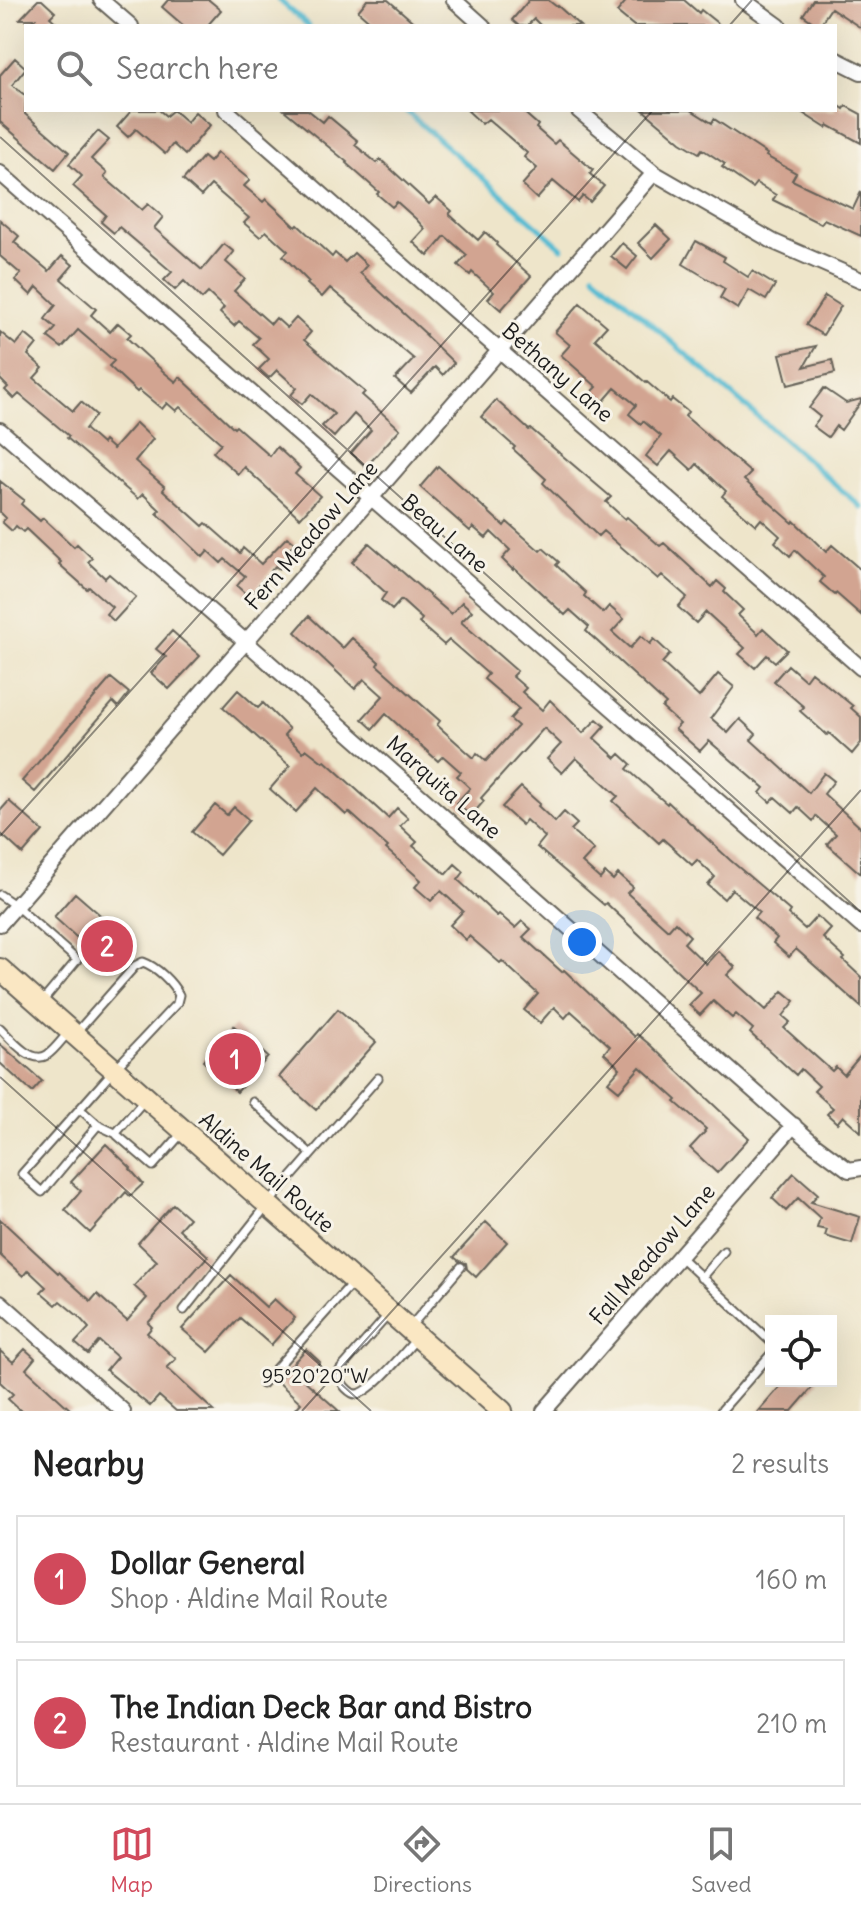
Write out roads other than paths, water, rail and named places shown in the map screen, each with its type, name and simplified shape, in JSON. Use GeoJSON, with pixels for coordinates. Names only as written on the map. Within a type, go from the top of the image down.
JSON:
{"type":"FeatureCollection","features":[{"type":"Feature","properties":{"kind":"main road","name":"Aldine Mail Route"},"geometry":{"type":"LineString","coordinates":[[6,978],[73,1032],[502,1411]]}},
{"type":"Feature","properties":{"kind":"street"},"geometry":{"type":"LineString","coordinates":[[101,0],[129,24]]}},
{"type":"Feature","properties":{"kind":"street"},"geometry":{"type":"LineString","coordinates":[[454,0],[481,24]]}},
{"type":"Feature","properties":{"kind":"street"},"geometry":{"type":"LineString","coordinates":[[743,0],[776,24]]}},
{"type":"Feature","properties":{"kind":"street"},"geometry":{"type":"LineString","coordinates":[[837,60],[861,72]]}},
{"type":"Feature","properties":{"kind":"street","name":"Bethany Lane"},"geometry":{"type":"LineString","coordinates":[[228,112],[861,668]]}},
{"type":"Feature","properties":{"kind":"street"},"geometry":{"type":"LineString","coordinates":[[580,112],[654,173],[774,242],[861,280]]}},
{"type":"Feature","properties":{"kind":"street","name":"Beau Lane"},"geometry":{"type":"LineString","coordinates":[[0,173],[861,926]]}},
{"type":"Feature","properties":{"kind":"street","name":"Fern Meadow Lane"},"geometry":{"type":"LineString","coordinates":[[0,924],[654,173]]}},
{"type":"Feature","properties":{"kind":"street","name":"Marquita Lane"},"geometry":{"type":"LineString","coordinates":[[0,430],[246,642],[814,1144],[849,1170],[861,1168]]}},
{"type":"Feature","properties":{"kind":"street","name":"Fall Meadow Lane"},"geometry":{"type":"LineString","coordinates":[[544,1411],[794,1125]]}},
{"type":"Feature","properties":{"kind":"street"},"geometry":{"type":"LineString","coordinates":[[0,1302],[123,1411]]}},
{"type":"Feature","properties":{"kind":"lane"},"geometry":{"type":"LineString","coordinates":[[0,895],[77,960],[40,1004]]}},
{"type":"Feature","properties":{"kind":"lane"},"geometry":{"type":"LineString","coordinates":[[0,1028],[25,1052],[36,1057],[45,1056],[73,1032],[135,966],[143,962],[150,964],[175,987],[179,995],[177,1003],[22,1174],[42,1192],[98,1125]]}},
{"type":"Feature","properties":{"kind":"lane"},"geometry":{"type":"LineString","coordinates":[[184,1310],[268,1204],[378,1078]]}},
{"type":"Feature","properties":{"kind":"lane"},"geometry":{"type":"LineString","coordinates":[[117,1134],[147,1097]]}},
{"type":"Feature","properties":{"kind":"lane"},"geometry":{"type":"LineString","coordinates":[[253,1102],[311,1154]]}},
{"type":"Feature","properties":{"kind":"lane"},"geometry":{"type":"LineString","coordinates":[[80,1109],[98,1125],[117,1134],[153,1166],[185,1131]]}},
{"type":"Feature","properties":{"kind":"lane"},"geometry":{"type":"LineString","coordinates":[[701,1278],[724,1251]]}},
{"type":"Feature","properties":{"kind":"lane"},"geometry":{"type":"LineString","coordinates":[[679,1256],[765,1337]]}},
{"type":"Feature","properties":{"kind":"lane"},"geometry":{"type":"LineString","coordinates":[[391,1313],[340,1370],[339,1379],[347,1390],[360,1394],[370,1387],[461,1267]]}},
{"type":"Feature","properties":{"kind":"lane"},"geometry":{"type":"LineString","coordinates":[[262,1384],[355,1281]]}},
{"type":"Feature","properties":{"kind":"lane"},"geometry":{"type":"LineString","coordinates":[[721,1411],[765,1361]]}},
{"type":"Feature","properties":{"kind":"waterway"},"geometry":{"type":"LineString","coordinates":[[279,0],[307,24]]}},
{"type":"Feature","properties":{"kind":"waterway"},"geometry":{"type":"LineString","coordinates":[[407,112],[562,248]]}},
{"type":"Feature","properties":{"kind":"waterway"},"geometry":{"type":"LineString","coordinates":[[594,274],[861,507]]}},
{"type":"Feature","properties":{"kind":"place","name":"The Indian Deck Bar and Bistro"},"geometry":{"type":"Point","coordinates":[107,946]}},
{"type":"Feature","properties":{"kind":"place","name":"Dollar General"},"geometry":{"type":"Point","coordinates":[235,1059]}}]}
